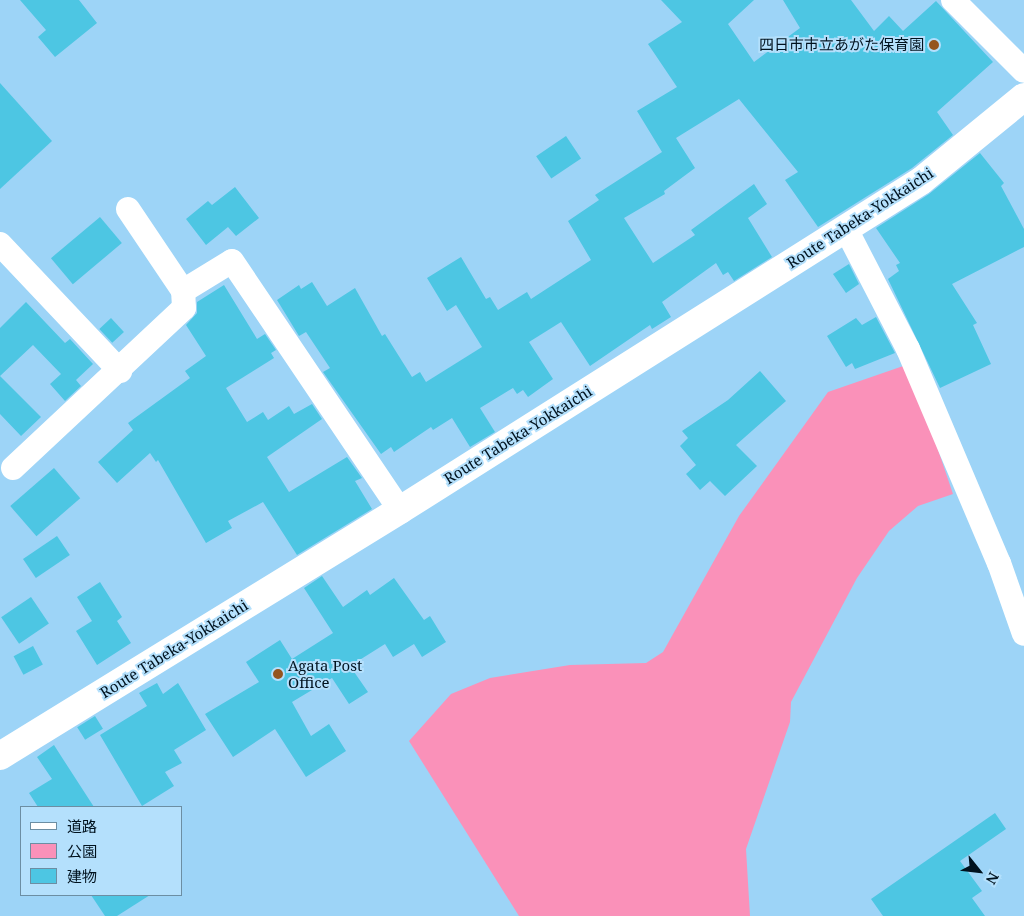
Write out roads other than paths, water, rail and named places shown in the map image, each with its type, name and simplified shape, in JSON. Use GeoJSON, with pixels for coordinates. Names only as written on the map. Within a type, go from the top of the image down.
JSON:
{"type":"FeatureCollection","features":[{"type":"Feature","properties":{"kind":"main road","name":"Route Tabeka-Yokkaichi"},"geometry":{"type":"LineString","coordinates":[[0,756],[400,510],[921,181],[1024,98]]}},
{"type":"Feature","properties":{"kind":"street"},"geometry":{"type":"LineString","coordinates":[[953,0],[1024,71]]}},
{"type":"Feature","properties":{"kind":"street"},"geometry":{"type":"LineString","coordinates":[[13,468],[120,371],[184,308],[183,291],[128,209]]}},
{"type":"Feature","properties":{"kind":"street"},"geometry":{"type":"LineString","coordinates":[[846,229],[908,349],[999,563],[1024,634]]}},
{"type":"Feature","properties":{"kind":"street"},"geometry":{"type":"LineString","coordinates":[[0,244],[120,371]]}},
{"type":"Feature","properties":{"kind":"street"},"geometry":{"type":"LineString","coordinates":[[183,291],[232,262],[400,510]]}},
{"type":"Feature","properties":{"kind":"place","name":"四日市市立あがた保育園"},"geometry":{"type":"Point","coordinates":[934,45]}},
{"type":"Feature","properties":{"kind":"place","name":"Agata Post Office"},"geometry":{"type":"Point","coordinates":[278,674]}}]}
